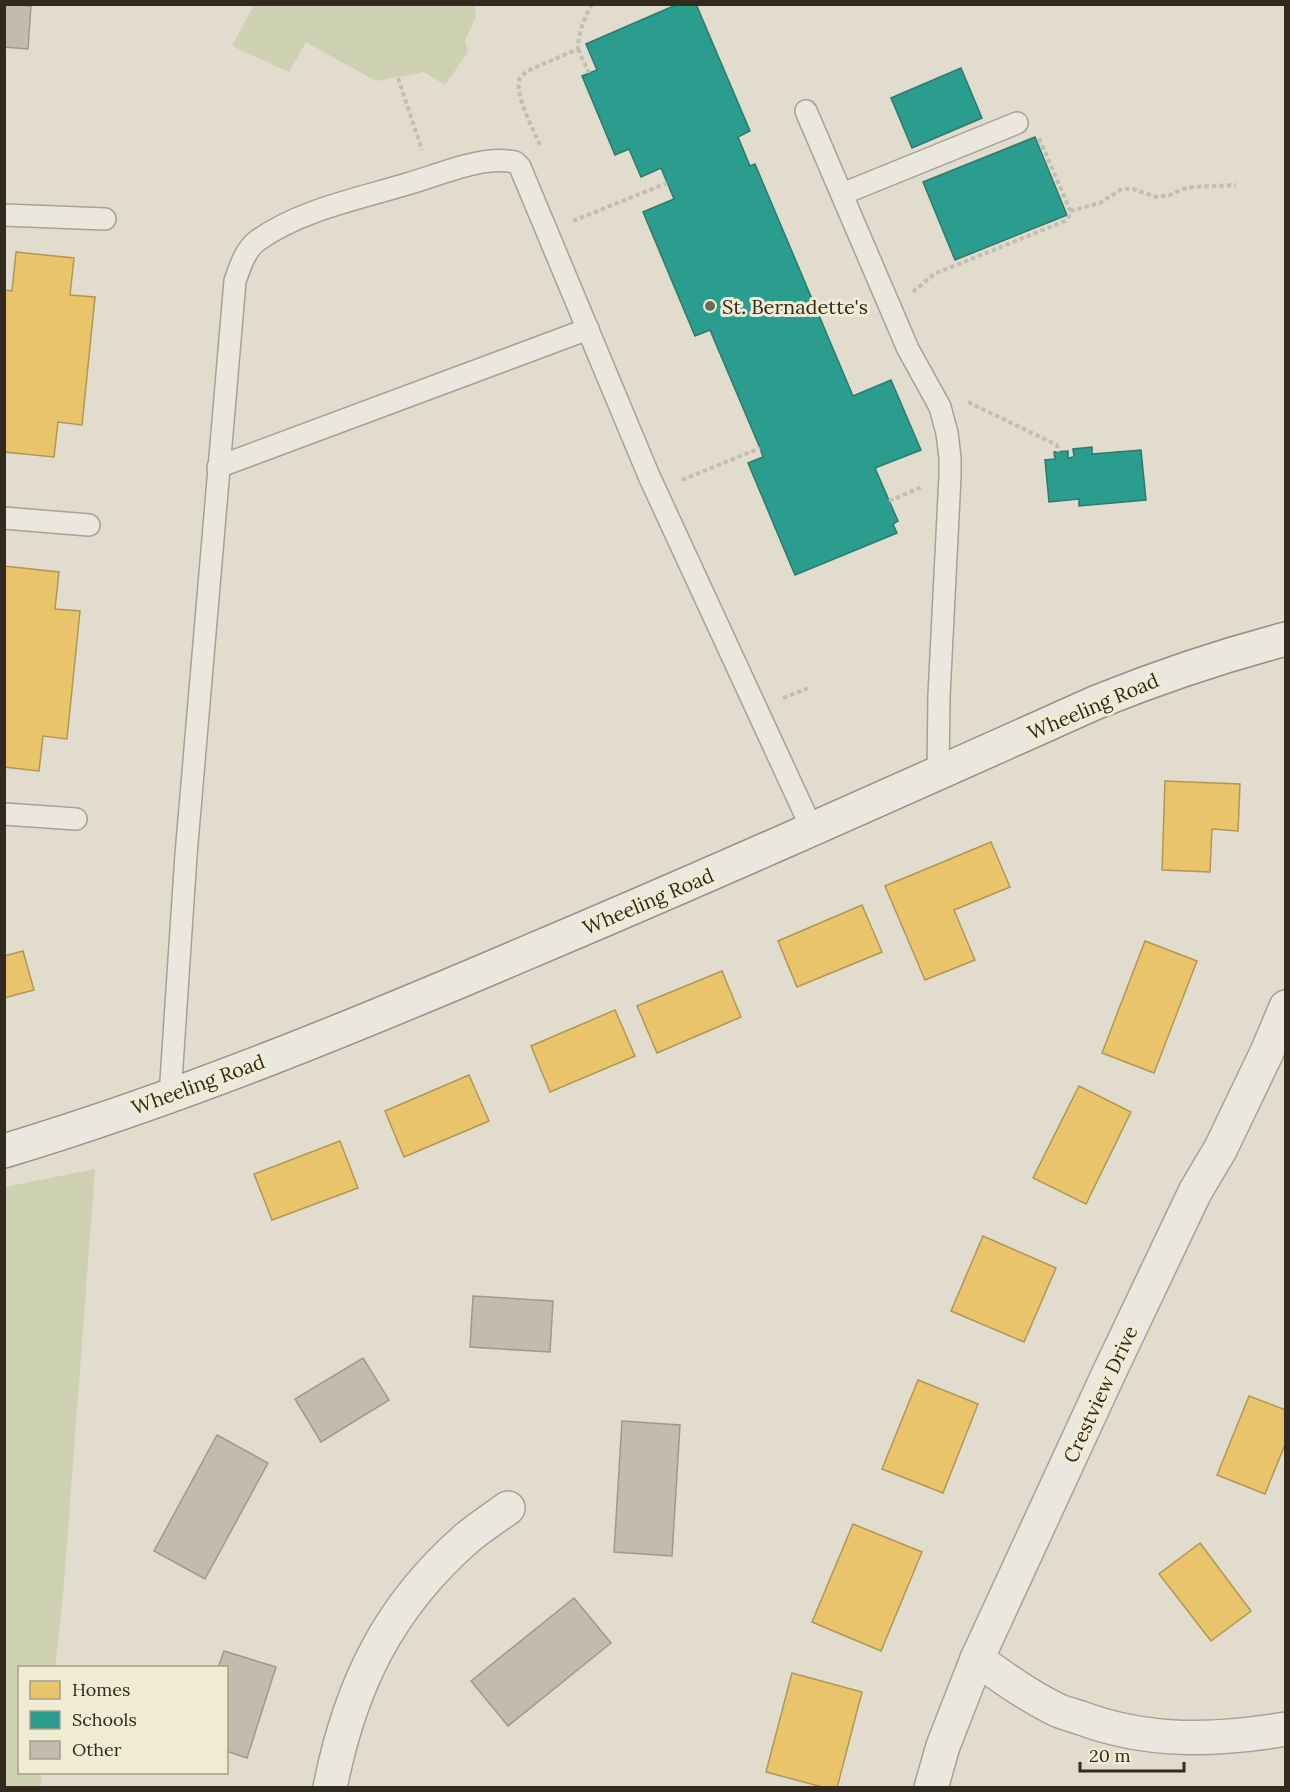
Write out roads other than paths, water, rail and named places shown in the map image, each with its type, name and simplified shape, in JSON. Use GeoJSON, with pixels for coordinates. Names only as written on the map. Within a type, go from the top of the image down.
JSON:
{"type":"FeatureCollection","features":[{"type":"Feature","properties":{"kind":"street","name":"Wheeling Road"},"geometry":{"type":"LineString","coordinates":[[4,1150],[58,1134],[206,1083],[439,990],[719,871],[1154,679],[1286,639]]}},
{"type":"Feature","properties":{"kind":"street","name":"Crestview Drive"},"geometry":{"type":"LineString","coordinates":[[931,1788],[943,1746],[977,1659],[1103,1386],[1195,1192],[1276,1060],[1286,1007]]}},
{"type":"Feature","properties":{"kind":"street"},"geometry":{"type":"LineString","coordinates":[[330,1788],[338,1747],[353,1699],[374,1652],[393,1620],[431,1573],[468,1538],[508,1508]]}},
{"type":"Feature","properties":{"kind":"street"},"geometry":{"type":"LineString","coordinates":[[977,1659],[1014,1686],[1057,1710],[1103,1726],[1152,1736],[1203,1739],[1254,1735],[1286,1729]]}},
{"type":"Feature","properties":{"kind":"lane"},"geometry":{"type":"LineString","coordinates":[[806,111],[908,349],[940,407],[947,433],[950,458],[949,509],[939,696],[938,773]]}},
{"type":"Feature","properties":{"kind":"lane"},"geometry":{"type":"LineString","coordinates":[[842,194],[1017,123]]}},
{"type":"Feature","properties":{"kind":"lane"},"geometry":{"type":"LineString","coordinates":[[170,1096],[186,855],[235,281],[243,260],[255,243],[280,227],[316,212],[494,160],[514,162],[520,167],[656,490],[812,830]]}},
{"type":"Feature","properties":{"kind":"lane"},"geometry":{"type":"LineString","coordinates":[[4,215],[105,219]]}},
{"type":"Feature","properties":{"kind":"lane"},"geometry":{"type":"LineString","coordinates":[[218,467],[588,329]]}},
{"type":"Feature","properties":{"kind":"lane"},"geometry":{"type":"LineString","coordinates":[[4,518],[89,525]]}},
{"type":"Feature","properties":{"kind":"lane"},"geometry":{"type":"LineString","coordinates":[[4,814],[76,819]]}},
{"type":"Feature","properties":{"kind":"place","name":"St. Bernadette's"},"geometry":{"type":"Point","coordinates":[710,306]}}]}
